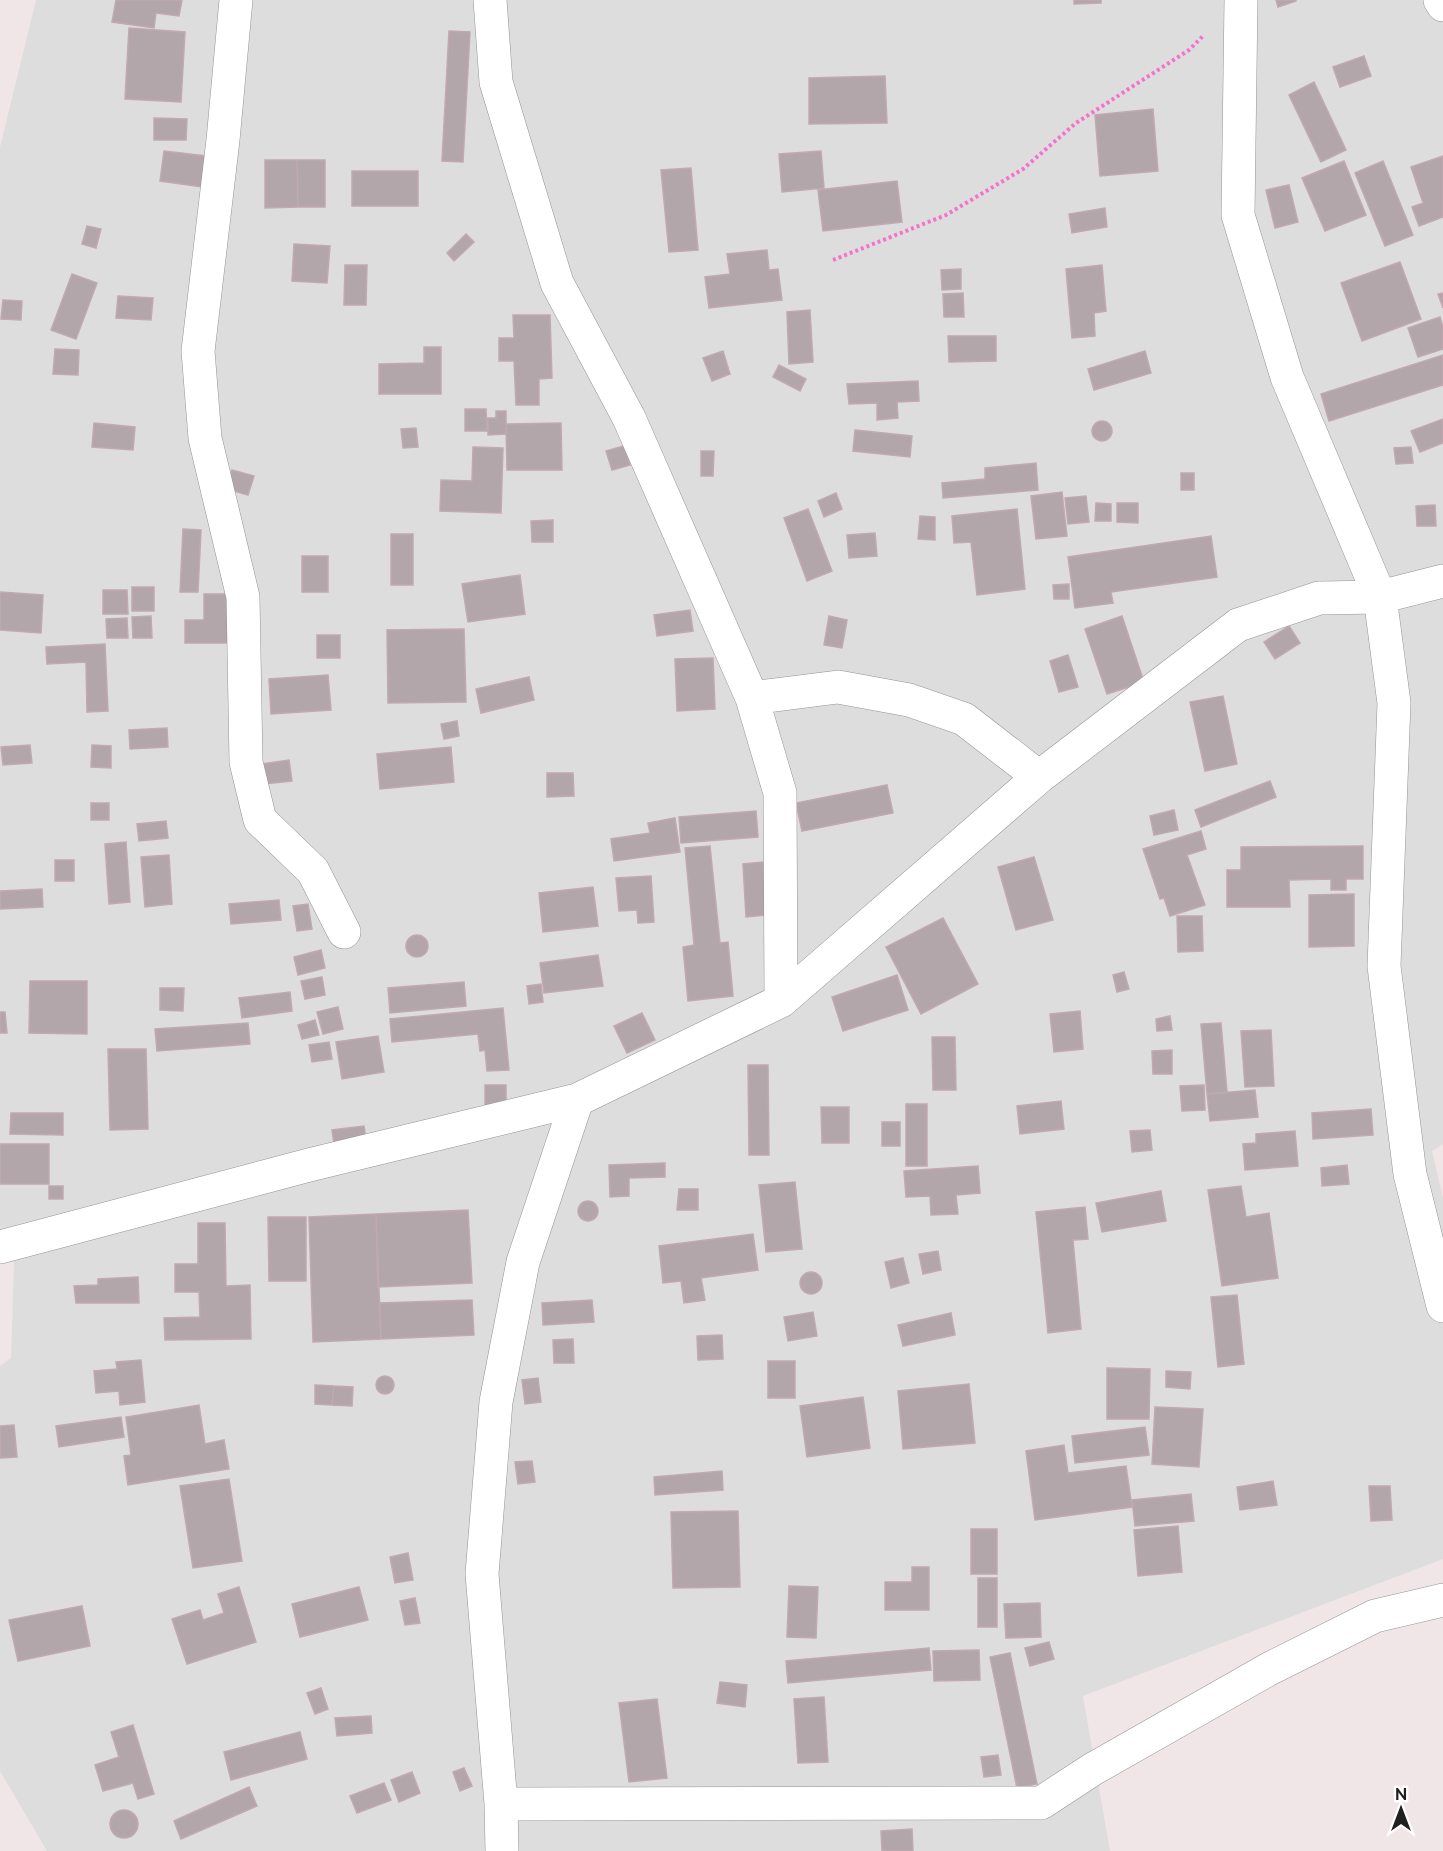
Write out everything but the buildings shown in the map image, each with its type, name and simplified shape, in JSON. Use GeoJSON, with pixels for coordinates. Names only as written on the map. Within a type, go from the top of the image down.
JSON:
{"type":"FeatureCollection","features":[{"type":"Feature","properties":{"kind":"street"},"geometry":{"type":"LineString","coordinates":[[236,0],[223,140],[198,351],[205,438],[243,597],[246,762],[260,820],[313,871],[344,932]]}},
{"type":"Feature","properties":{"kind":"street"},"geometry":{"type":"LineString","coordinates":[[490,0],[496,82],[557,283],[629,418],[752,698],[780,792],[781,1001]]}},
{"type":"Feature","properties":{"kind":"street"},"geometry":{"type":"LineString","coordinates":[[1240,0],[1238,215],[1287,377],[1380,597],[1394,703],[1384,966],[1410,1174],[1443,1305]]}},
{"type":"Feature","properties":{"kind":"street"},"geometry":{"type":"LineString","coordinates":[[1440,0],[1443,5]]}},
{"type":"Feature","properties":{"kind":"street"},"geometry":{"type":"LineString","coordinates":[[0,1247],[309,1165],[577,1100],[781,1001],[1039,777],[1238,625],[1319,598],[1380,597],[1443,581]]}},
{"type":"Feature","properties":{"kind":"street"},"geometry":{"type":"LineString","coordinates":[[752,698],[838,687],[909,700],[963,719],[1039,777]]}},
{"type":"Feature","properties":{"kind":"street"},"geometry":{"type":"LineString","coordinates":[[502,1851],[501,1804],[482,1574],[496,1402],[523,1262],[577,1100]]}},
{"type":"Feature","properties":{"kind":"street"},"geometry":{"type":"LineString","coordinates":[[501,1804],[1041,1803],[1093,1769],[1269,1668],[1375,1616],[1443,1600]]}},
{"type":"Feature","properties":{"kind":"path"},"geometry":{"type":"LineString","coordinates":[[833,260],[946,215],[1023,169],[1076,123],[1189,50],[1204,34]]}},
{"type":"Feature","properties":{"kind":"shaded area"},"geometry":{"type":"Polygon","coordinates":[[[36,0],[1443,0],[1443,1144],[1432,1151],[1443,1198],[1443,1559],[1083,1696],[1110,1851],[47,1851],[0,1771],[0,1366],[11,1358],[14,1262],[0,1257],[0,147],[36,0]]]}}]}
